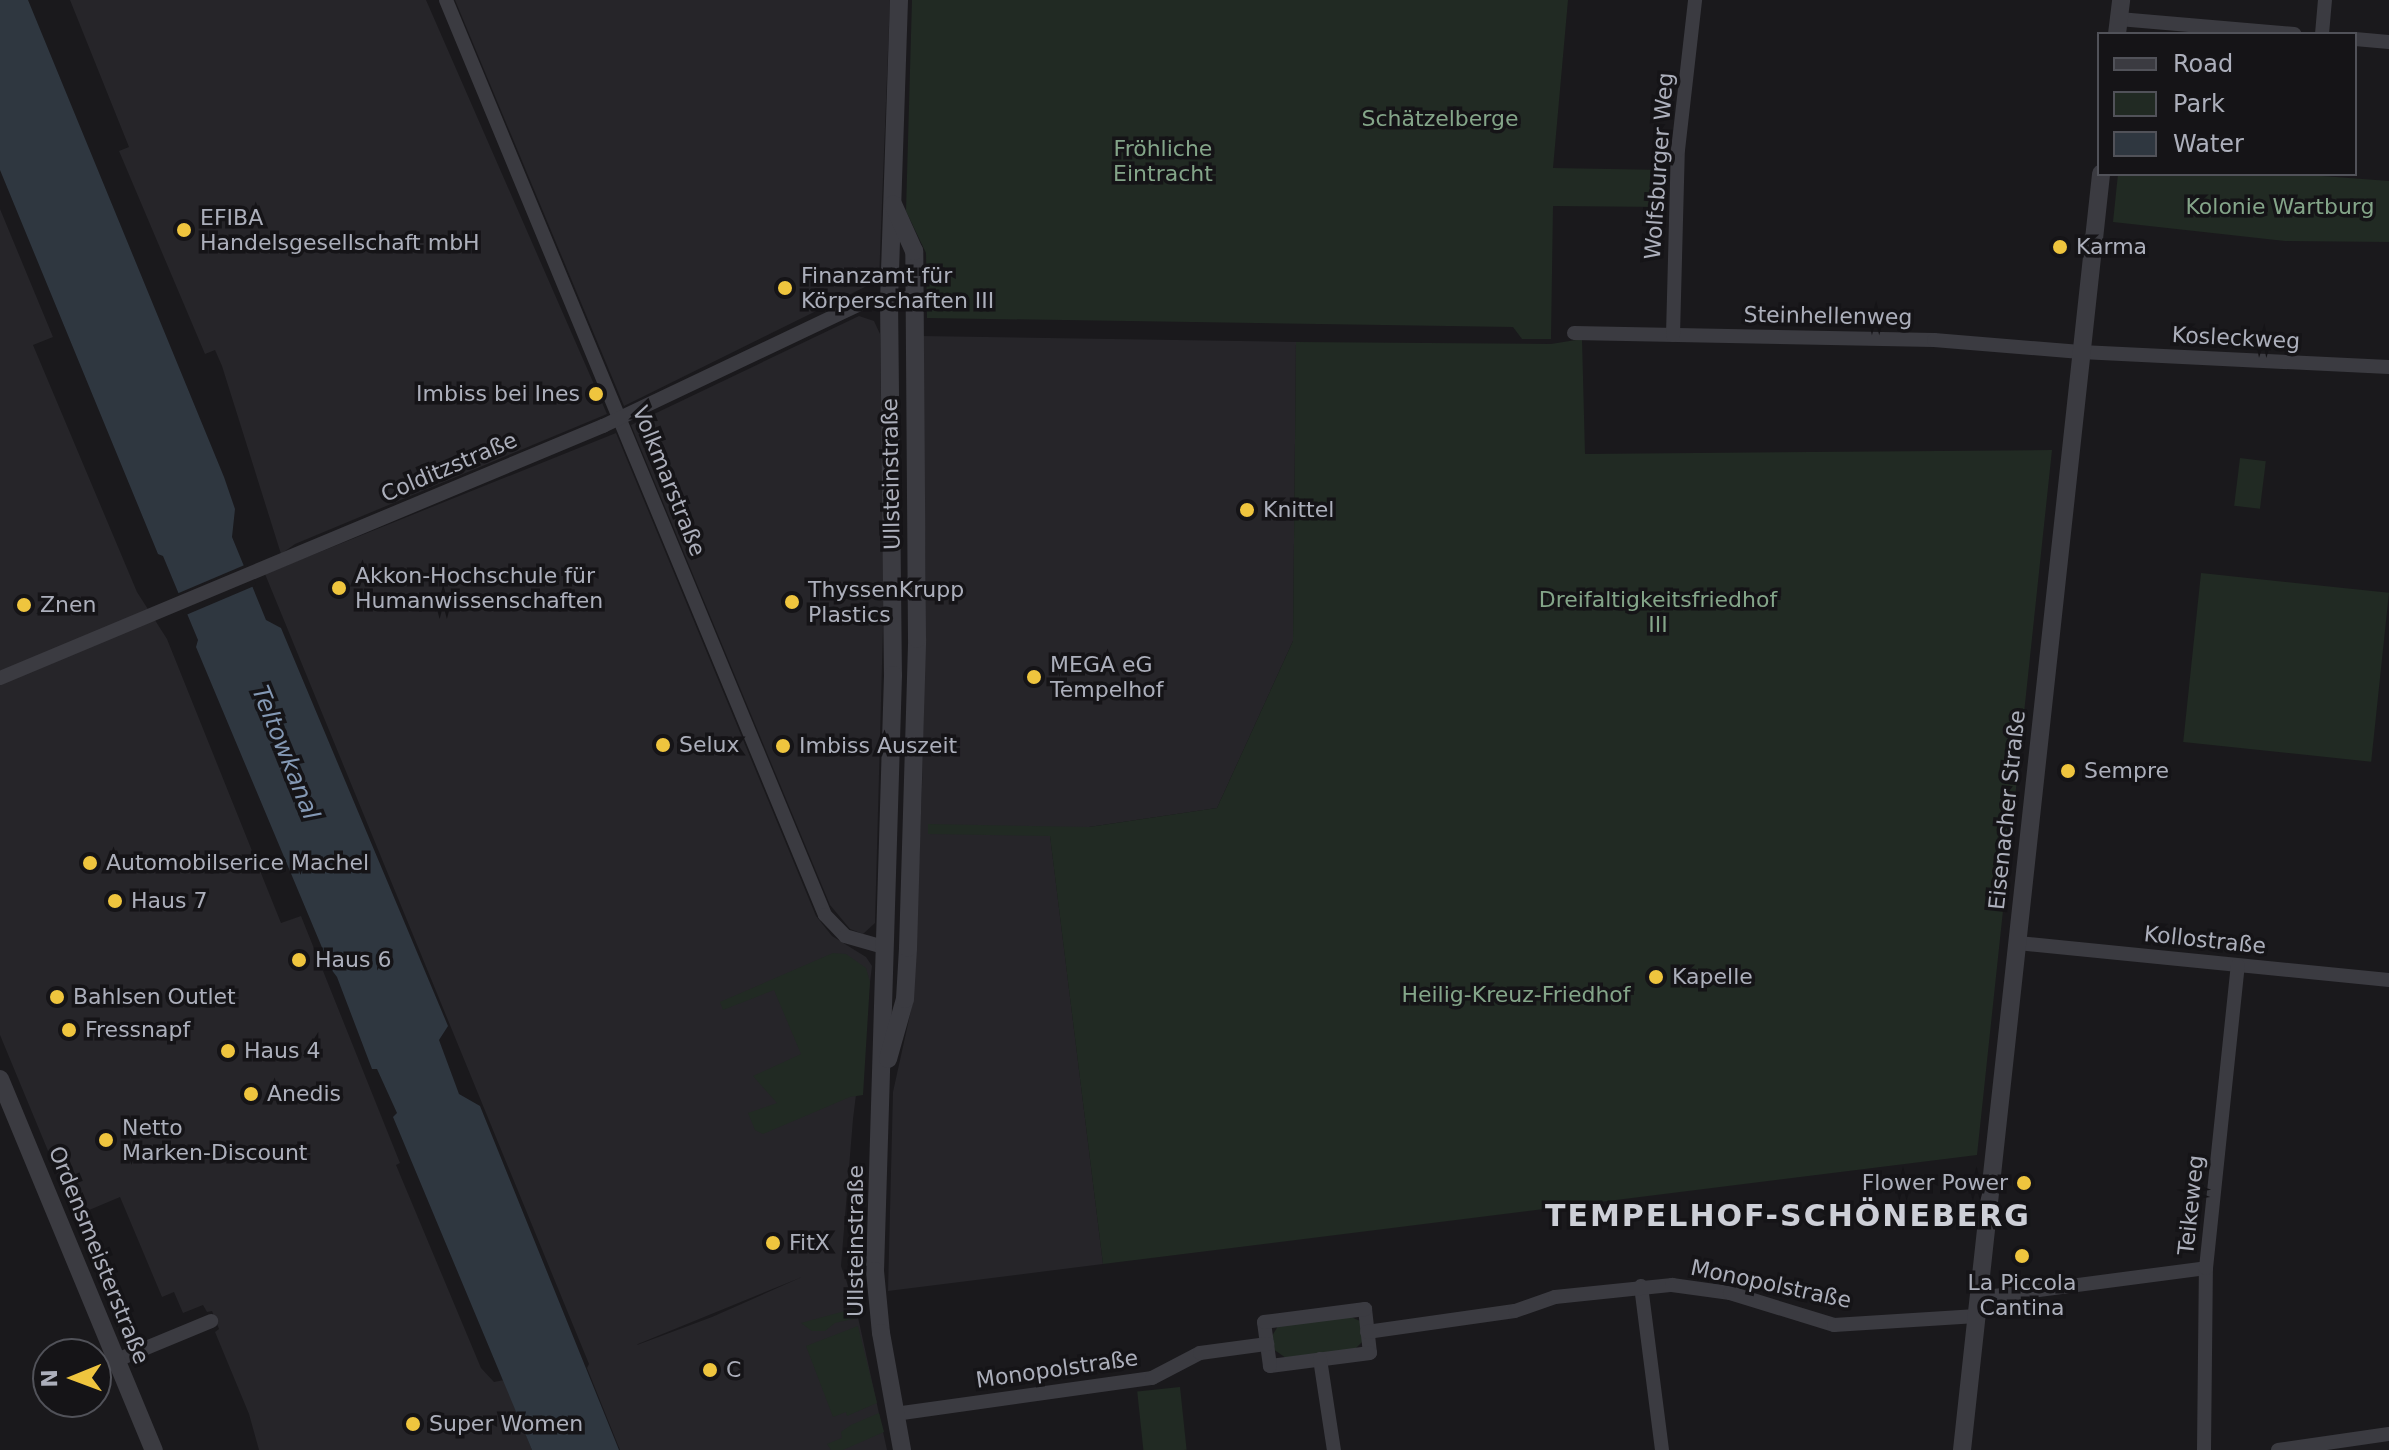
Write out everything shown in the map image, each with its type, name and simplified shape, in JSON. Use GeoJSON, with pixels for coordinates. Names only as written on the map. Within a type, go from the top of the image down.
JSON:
{"type":"FeatureCollection","features":[{"type":"Feature","properties":{"kind":"street","name":"Volkmarstraße"},"geometry":{"type":"LineString","coordinates":[[446,0],[825,915],[833,926],[855,942],[884,947]]}},
{"type":"Feature","properties":{"kind":"street","name":"Ullsteinstraße"},"geometry":{"type":"LineString","coordinates":[[899,0],[889,298],[893,659],[875,1271],[881,1333],[902,1450]]}},
{"type":"Feature","properties":{"kind":"street","name":"Wolfsburger Weg"},"geometry":{"type":"LineString","coordinates":[[1673,335],[1678,150],[1695,0]]}},
{"type":"Feature","properties":{"kind":"street"},"geometry":{"type":"LineString","coordinates":[[2322,32],[2325,0]]}},
{"type":"Feature","properties":{"kind":"street"},"geometry":{"type":"LineString","coordinates":[[2119,18],[2272,32]]}},
{"type":"Feature","properties":{"kind":"street"},"geometry":{"type":"LineString","coordinates":[[2357,39],[2389,42]]}},
{"type":"Feature","properties":{"kind":"street","name":"Eisenacher Straße"},"geometry":{"type":"LineString","coordinates":[[1962,1450],[2101,176]]}},
{"type":"Feature","properties":{"kind":"street","name":"Ullsteinstraße"},"geometry":{"type":"LineString","coordinates":[[882,1079],[905,999],[914,798],[917,591],[914,251],[891,202]]}},
{"type":"Feature","properties":{"kind":"street","name":"Colditzstraße"},"geometry":{"type":"LineString","coordinates":[[0,678],[619,419],[836,314],[871,300],[913,297]]}},
{"type":"Feature","properties":{"kind":"street","name":"Steinhellenweg"},"geometry":{"type":"LineString","coordinates":[[1574,333],[1934,340],[2081,352]]}},
{"type":"Feature","properties":{"kind":"street","name":"Kosleckweg"},"geometry":{"type":"LineString","coordinates":[[2081,352],[2389,367]]}},
{"type":"Feature","properties":{"kind":"street"},"geometry":{"type":"LineString","coordinates":[[889,360],[913,360]]}},
{"type":"Feature","properties":{"kind":"street"},"geometry":{"type":"LineString","coordinates":[[889,798],[914,798]]}},
{"type":"Feature","properties":{"kind":"street","name":"Kollostraße"},"geometry":{"type":"LineString","coordinates":[[2018,943],[2389,980]]}},
{"type":"Feature","properties":{"kind":"street"},"geometry":{"type":"LineString","coordinates":[[884,947],[908,948]]}},
{"type":"Feature","properties":{"kind":"street","name":"Teikeweg"},"geometry":{"type":"LineString","coordinates":[[2204,1450],[2206,1268],[2238,966]]}},
{"type":"Feature","properties":{"kind":"street","name":"Ordensmeisterstraße"},"geometry":{"type":"LineString","coordinates":[[0,1079],[154,1450]]}},
{"type":"Feature","properties":{"kind":"street","name":"Monopolstraße"},"geometry":{"type":"LineString","coordinates":[[1367,1332],[1515,1311],[1555,1297],[1641,1286],[1704,1288],[1834,1325],[1978,1307],[2206,1268]]}},
{"type":"Feature","properties":{"kind":"street"},"geometry":{"type":"LineString","coordinates":[[1641,1286],[1662,1450]]}},
{"type":"Feature","properties":{"kind":"street"},"geometry":{"type":"LineString","coordinates":[[1365,1309],[1367,1332],[1370,1353],[1270,1366],[1264,1322],[1365,1309]]}},
{"type":"Feature","properties":{"kind":"street"},"geometry":{"type":"LineString","coordinates":[[117,1360],[211,1321]]}},
{"type":"Feature","properties":{"kind":"street","name":"Monopolstraße"},"geometry":{"type":"LineString","coordinates":[[895,1414],[1152,1378],[1200,1353],[1267,1344]]}},
{"type":"Feature","properties":{"kind":"street"},"geometry":{"type":"LineString","coordinates":[[1320,1359],[1334,1450]]}},
{"type":"Feature","properties":{"kind":"street"},"geometry":{"type":"LineString","coordinates":[[2278,1450],[2389,1434]]}},
{"type":"Feature","properties":{"kind":"shaded area"},"geometry":{"type":"Polygon","coordinates":[[[70,0],[426,0],[607,414],[295,544],[281,554],[222,366],[215,350],[205,354],[119,151],[129,147],[70,0]]]}},
{"type":"Feature","properties":{"kind":"shaded area"},"geometry":{"type":"Polygon","coordinates":[[[455,0],[890,0],[879,280],[624,406],[455,0]]]}},
{"type":"Feature","properties":{"kind":"shaded area"},"geometry":{"type":"Polygon","coordinates":[[[0,209],[53,337],[33,345],[137,592],[167,639],[281,923],[301,916],[400,1163],[396,1165],[481,1368],[494,1382],[504,1380],[532,1450],[259,1450],[249,1414],[215,1332],[219,1329],[212,1311],[207,1312],[203,1305],[183,1313],[174,1292],[162,1297],[120,1197],[75,1216],[0,1035],[0,209]]]}},
{"type":"Feature","properties":{"kind":"shaded area"},"geometry":{"type":"Polygon","coordinates":[[[859,316],[874,321],[880,334],[884,590],[875,923],[863,934],[850,929],[830,905],[631,425],[859,316]]]}},
{"type":"Feature","properties":{"kind":"shaded area"},"geometry":{"type":"Polygon","coordinates":[[[921,336],[1296,342],[1293,641],[1217,808],[1089,827],[1049,827],[1103,1264],[888,1291],[893,1092],[913,1001],[922,788],[926,576],[921,336]]]}},
{"type":"Feature","properties":{"kind":"shaded area"},"geometry":{"type":"Polygon","coordinates":[[[616,433],[816,916],[832,936],[866,957],[872,966],[853,1119],[841,1266],[856,1308],[887,1450],[620,1450],[587,1368],[589,1364],[265,574],[616,433]],[[802,1277],[637,1345],[712,1317],[802,1277]]]}},
{"type":"Feature","properties":{"kind":"green space","name":"Fröhliche Eintracht"},"geometry":{"type":"Polygon","coordinates":[[[912,0],[1568,0],[1553,168],[1666,170],[1665,207],[1553,206],[1551,339],[1522,339],[1513,327],[927,318],[926,253],[906,211],[912,0]]]}},
{"type":"Feature","properties":{"kind":"green space","name":"Kolonie Wartburg"},"geometry":{"type":"Polygon","coordinates":[[[2118,176],[2323,176],[2389,181],[2389,242],[2285,241],[2113,222],[2118,176]]]}},
{"type":"Feature","properties":{"kind":"green space"},"geometry":{"type":"Polygon","coordinates":[[[1582,339],[1585,454],[2052,450],[1977,1155],[1103,1264],[1050,836],[928,834],[928,824],[1089,827],[1217,808],[1293,641],[1296,342],[1551,344],[1582,339]]]}},
{"type":"Feature","properties":{"kind":"green space"},"geometry":{"type":"Polygon","coordinates":[[[2240,458],[2266,461],[2260,509],[2234,506],[2240,458]]]}},
{"type":"Feature","properties":{"kind":"green space"},"geometry":{"type":"Polygon","coordinates":[[[2201,573],[2389,593],[2371,762],[2183,742],[2201,573]]]}},
{"type":"Feature","properties":{"kind":"green space"},"geometry":{"type":"Polygon","coordinates":[[[833,953],[846,954],[866,968],[870,982],[863,1095],[850,1097],[763,1134],[755,1130],[748,1113],[777,1103],[753,1076],[801,1054],[774,990],[723,1010],[720,1002],[833,953]]]}},
{"type":"Feature","properties":{"kind":"green space"},"geometry":{"type":"Polygon","coordinates":[[[856,1308],[857,1318],[835,1323],[825,1331],[812,1331],[801,1323],[856,1308]]]}},
{"type":"Feature","properties":{"kind":"green space"},"geometry":{"type":"Polygon","coordinates":[[[1349,1316],[1360,1321],[1363,1341],[1354,1350],[1286,1358],[1273,1349],[1272,1336],[1278,1326],[1349,1316]]]}},
{"type":"Feature","properties":{"kind":"green space"},"geometry":{"type":"Polygon","coordinates":[[[858,1326],[877,1403],[847,1416],[846,1412],[833,1417],[806,1346],[858,1326]]]}},
{"type":"Feature","properties":{"kind":"green space"},"geometry":{"type":"Polygon","coordinates":[[[1180,1387],[1187,1450],[1143,1450],[1137,1391],[1180,1387]]]}},
{"type":"Feature","properties":{"kind":"green space"},"geometry":{"type":"Polygon","coordinates":[[[879,1413],[884,1432],[843,1450],[831,1450],[827,1444],[842,1438],[841,1432],[879,1413]]]}},
{"type":"Feature","properties":{"kind":"water","name":"Teltowkanal"},"geometry":{"type":"Polygon","coordinates":[[[0,0],[28,0],[224,477],[235,509],[232,537],[266,620],[281,628],[448,1026],[439,1040],[459,1094],[480,1106],[619,1450],[532,1450],[393,1117],[397,1113],[377,1069],[372,1069],[337,977],[196,647],[198,640],[163,556],[158,554],[0,170],[0,0]]]}},
{"type":"Feature","properties":{"kind":"pier"},"geometry":{"type":"Polygon","coordinates":[[[247,564],[256,585],[184,616],[175,594],[247,564]]]}},
{"type":"Feature","properties":{"kind":"place","name":"EFIBA Handelsgesellschaft mbH"},"geometry":{"type":"Point","coordinates":[184,230]}},
{"type":"Feature","properties":{"kind":"place","name":"Karma"},"geometry":{"type":"Point","coordinates":[2060,247]}},
{"type":"Feature","properties":{"kind":"place","name":"Finanzamt für Körperschaften III"},"geometry":{"type":"Point","coordinates":[785,288]}},
{"type":"Feature","properties":{"kind":"place","name":"Imbiss bei Ines"},"geometry":{"type":"Point","coordinates":[596,394]}},
{"type":"Feature","properties":{"kind":"place","name":"Knittel"},"geometry":{"type":"Point","coordinates":[1247,510]}},
{"type":"Feature","properties":{"kind":"place","name":"Akkon-Hochschule für Humanwissenschaften"},"geometry":{"type":"Point","coordinates":[339,588]}},
{"type":"Feature","properties":{"kind":"place","name":"ThyssenKrupp Plastics"},"geometry":{"type":"Point","coordinates":[792,602]}},
{"type":"Feature","properties":{"kind":"place","name":"Znen"},"geometry":{"type":"Point","coordinates":[24,605]}},
{"type":"Feature","properties":{"kind":"place","name":"MEGA eG Tempelhof"},"geometry":{"type":"Point","coordinates":[1034,677]}},
{"type":"Feature","properties":{"kind":"place","name":"Selux"},"geometry":{"type":"Point","coordinates":[663,745]}},
{"type":"Feature","properties":{"kind":"place","name":"Imbiss Auszeit"},"geometry":{"type":"Point","coordinates":[783,746]}},
{"type":"Feature","properties":{"kind":"place","name":"Sempre"},"geometry":{"type":"Point","coordinates":[2068,771]}},
{"type":"Feature","properties":{"kind":"place","name":"Automobilserice Machel"},"geometry":{"type":"Point","coordinates":[90,863]}},
{"type":"Feature","properties":{"kind":"place","name":"Haus 7"},"geometry":{"type":"Point","coordinates":[115,901]}},
{"type":"Feature","properties":{"kind":"place","name":"Haus 6"},"geometry":{"type":"Point","coordinates":[299,960]}},
{"type":"Feature","properties":{"kind":"place","name":"Kapelle"},"geometry":{"type":"Point","coordinates":[1656,977]}},
{"type":"Feature","properties":{"kind":"place","name":"Bahlsen Outlet"},"geometry":{"type":"Point","coordinates":[57,997]}},
{"type":"Feature","properties":{"kind":"place","name":"Fressnapf"},"geometry":{"type":"Point","coordinates":[69,1030]}},
{"type":"Feature","properties":{"kind":"place","name":"Haus 4"},"geometry":{"type":"Point","coordinates":[228,1051]}},
{"type":"Feature","properties":{"kind":"place","name":"Anedis"},"geometry":{"type":"Point","coordinates":[251,1094]}},
{"type":"Feature","properties":{"kind":"place","name":"Netto Marken-Discount"},"geometry":{"type":"Point","coordinates":[106,1140]}},
{"type":"Feature","properties":{"kind":"place","name":"Flower Power"},"geometry":{"type":"Point","coordinates":[2024,1183]}},
{"type":"Feature","properties":{"kind":"place","name":"FitX"},"geometry":{"type":"Point","coordinates":[773,1243]}},
{"type":"Feature","properties":{"kind":"place","name":"La Piccola Cantina"},"geometry":{"type":"Point","coordinates":[2022,1256]}},
{"type":"Feature","properties":{"kind":"place","name":"C"},"geometry":{"type":"Point","coordinates":[710,1370]}},
{"type":"Feature","properties":{"kind":"place","name":"Super Women"},"geometry":{"type":"Point","coordinates":[413,1424]}},
{"type":"Feature","properties":{"kind":"district","name":"TEMPELHOF-SCHÖNEBERG"},"geometry":{"type":"Point","coordinates":[1788,1216]}},
{"type":"Feature","properties":{"kind":"park label","name":"Schätzelberge"},"geometry":{"type":"Point","coordinates":[1440,119]}},
{"type":"Feature","properties":{"kind":"park label","name":"Dreifaltigkeitsfriedhof III"},"geometry":{"type":"Point","coordinates":[1658,612]}},
{"type":"Feature","properties":{"kind":"park label","name":"Heilig-Kreuz-Friedhof"},"geometry":{"type":"Point","coordinates":[1516,995]}}]}
